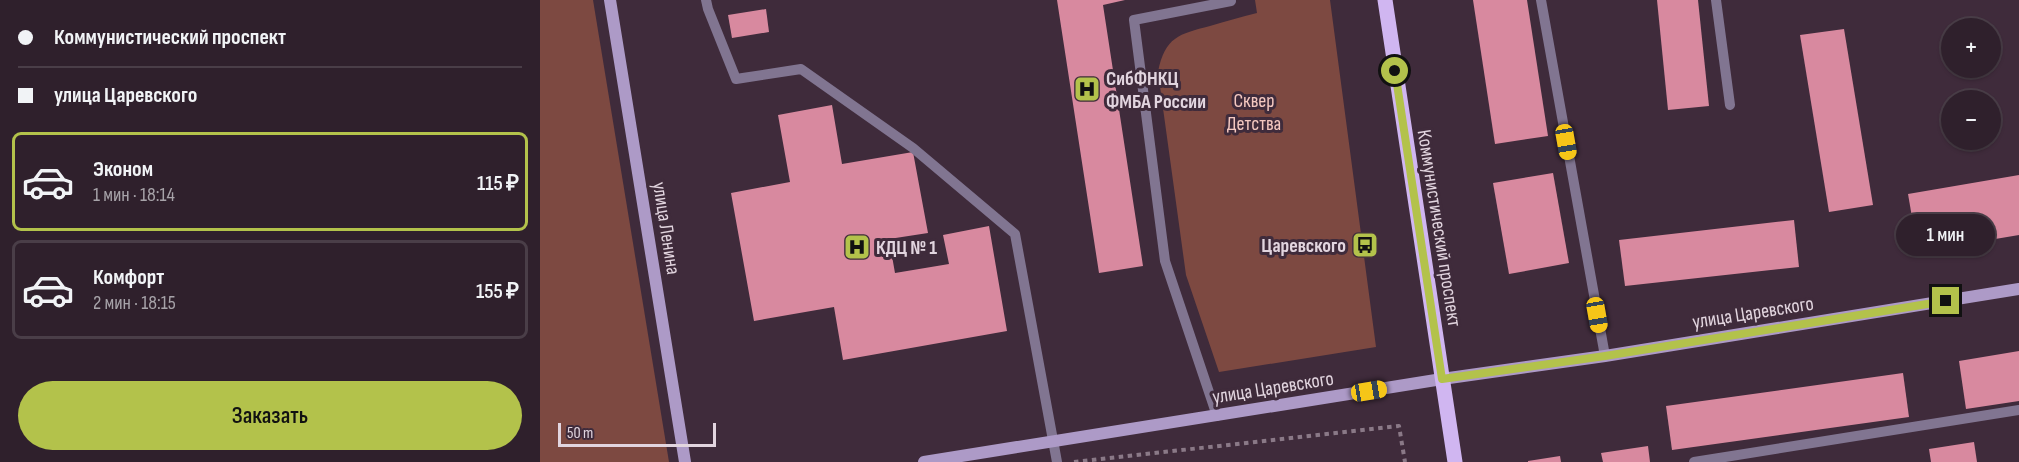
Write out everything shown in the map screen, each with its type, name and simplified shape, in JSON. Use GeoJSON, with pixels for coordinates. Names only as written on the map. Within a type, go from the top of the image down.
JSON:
{"type":"FeatureCollection","features":[{"type":"Feature","properties":{"kind":"main road","name":"Коммунистический проспект"},"geometry":{"type":"LineString","coordinates":[[1385,0],[1455,462]]}},
{"type":"Feature","properties":{"kind":"street","name":"улица Ленина"},"geometry":{"type":"LineString","coordinates":[[610,0],[685,462]]}},
{"type":"Feature","properties":{"kind":"street","name":"улица Царевского"},"geometry":{"type":"LineString","coordinates":[[924,462],[2019,289]]}},
{"type":"Feature","properties":{"kind":"lane"},"geometry":{"type":"LineString","coordinates":[[706,0],[736,79],[801,69],[913,148],[1015,234],[1057,462]]}},
{"type":"Feature","properties":{"kind":"lane"},"geometry":{"type":"LineString","coordinates":[[1541,0],[1605,356]]}},
{"type":"Feature","properties":{"kind":"lane"},"geometry":{"type":"LineString","coordinates":[[1716,0],[1730,105]]}},
{"type":"Feature","properties":{"kind":"lane"},"geometry":{"type":"LineString","coordinates":[[1217,416],[1165,261],[1134,20],[1231,2]]}},
{"type":"Feature","properties":{"kind":"lane"},"geometry":{"type":"LineString","coordinates":[[1694,462],[2019,410]]}},
{"type":"Feature","properties":{"kind":"path"},"geometry":{"type":"LineString","coordinates":[[1074,462],[1399,426],[1405,462]]}},
{"type":"Feature","properties":{"kind":"green space"},"geometry":{"type":"Polygon","coordinates":[[[540,0],[593,0],[669,462],[540,462],[540,0]]]}},
{"type":"Feature","properties":{"kind":"green space","name":"Сквер Детства"},"geometry":{"type":"Polygon","coordinates":[[[1255,0],[1330,0],[1376,347],[1219,372],[1186,275],[1158,72],[1165,51],[1175,39],[1190,32],[1257,13],[1255,0]]]}},
{"type":"Feature","properties":{"kind":"building"},"geometry":{"type":"Polygon","coordinates":[[[1057,0],[1125,0],[1103,5],[1143,266],[1099,273],[1057,0]]]}},
{"type":"Feature","properties":{"kind":"building"},"geometry":{"type":"Polygon","coordinates":[[[1473,0],[1527,0],[1548,136],[1495,144],[1473,0]]]}},
{"type":"Feature","properties":{"kind":"building"},"geometry":{"type":"Polygon","coordinates":[[[1657,0],[1698,0],[1709,106],[1668,110],[1657,0]]]}},
{"type":"Feature","properties":{"kind":"building"},"geometry":{"type":"Polygon","coordinates":[[[766,9],[769,32],[732,38],[728,15],[766,9]]]}},
{"type":"Feature","properties":{"kind":"building"},"geometry":{"type":"Polygon","coordinates":[[[1844,29],[1873,205],[1829,212],[1800,35],[1844,29]]]}},
{"type":"Feature","properties":{"kind":"building"},"geometry":{"type":"Polygon","coordinates":[[[832,105],[842,164],[913,152],[928,233],[889,239],[895,273],[949,264],[943,235],[989,226],[1007,331],[843,360],[834,307],[754,321],[731,193],[790,182],[778,115],[832,105]]]}},
{"type":"Feature","properties":{"kind":"building"},"geometry":{"type":"Polygon","coordinates":[[[1553,173],[1569,263],[1509,274],[1493,183],[1553,173]]]}},
{"type":"Feature","properties":{"kind":"building"},"geometry":{"type":"Polygon","coordinates":[[[2019,175],[2019,235],[1918,252],[1908,194],[2019,175]]]}},
{"type":"Feature","properties":{"kind":"building"},"geometry":{"type":"Polygon","coordinates":[[[1794,220],[1799,267],[1625,286],[1619,240],[1794,220]]]}},
{"type":"Feature","properties":{"kind":"building"},"geometry":{"type":"Polygon","coordinates":[[[2019,351],[2019,401],[1966,409],[1959,361],[2019,351]]]}},
{"type":"Feature","properties":{"kind":"building"},"geometry":{"type":"Polygon","coordinates":[[[1903,373],[1909,417],[1672,450],[1666,406],[1903,373]]]}},
{"type":"Feature","properties":{"kind":"building"},"geometry":{"type":"Polygon","coordinates":[[[1974,442],[1977,462],[1931,462],[1929,449],[1974,442]]]}},
{"type":"Feature","properties":{"kind":"building"},"geometry":{"type":"Polygon","coordinates":[[[1648,446],[1650,462],[1603,462],[1601,453],[1648,446]]]}},
{"type":"Feature","properties":{"kind":"building"},"geometry":{"type":"Polygon","coordinates":[[[1560,456],[1561,462],[1528,462],[1528,461],[1560,456]]]}},
{"type":"Feature","properties":{"kind":"place","name":"СибФНКЦ ФМБА России"},"geometry":{"type":"Point","coordinates":[1087,89]}},
{"type":"Feature","properties":{"kind":"place","name":"Царевского"},"geometry":{"type":"Point","coordinates":[1365,245]}},
{"type":"Feature","properties":{"kind":"place","name":"КДЦ № 1"},"geometry":{"type":"Point","coordinates":[857,247]}},
{"type":"Feature","properties":{"kind":"route"},"geometry":{"type":"LineString","coordinates":[[1395,71],[1442,379],[1605,356],[1946,301]]}}]}
